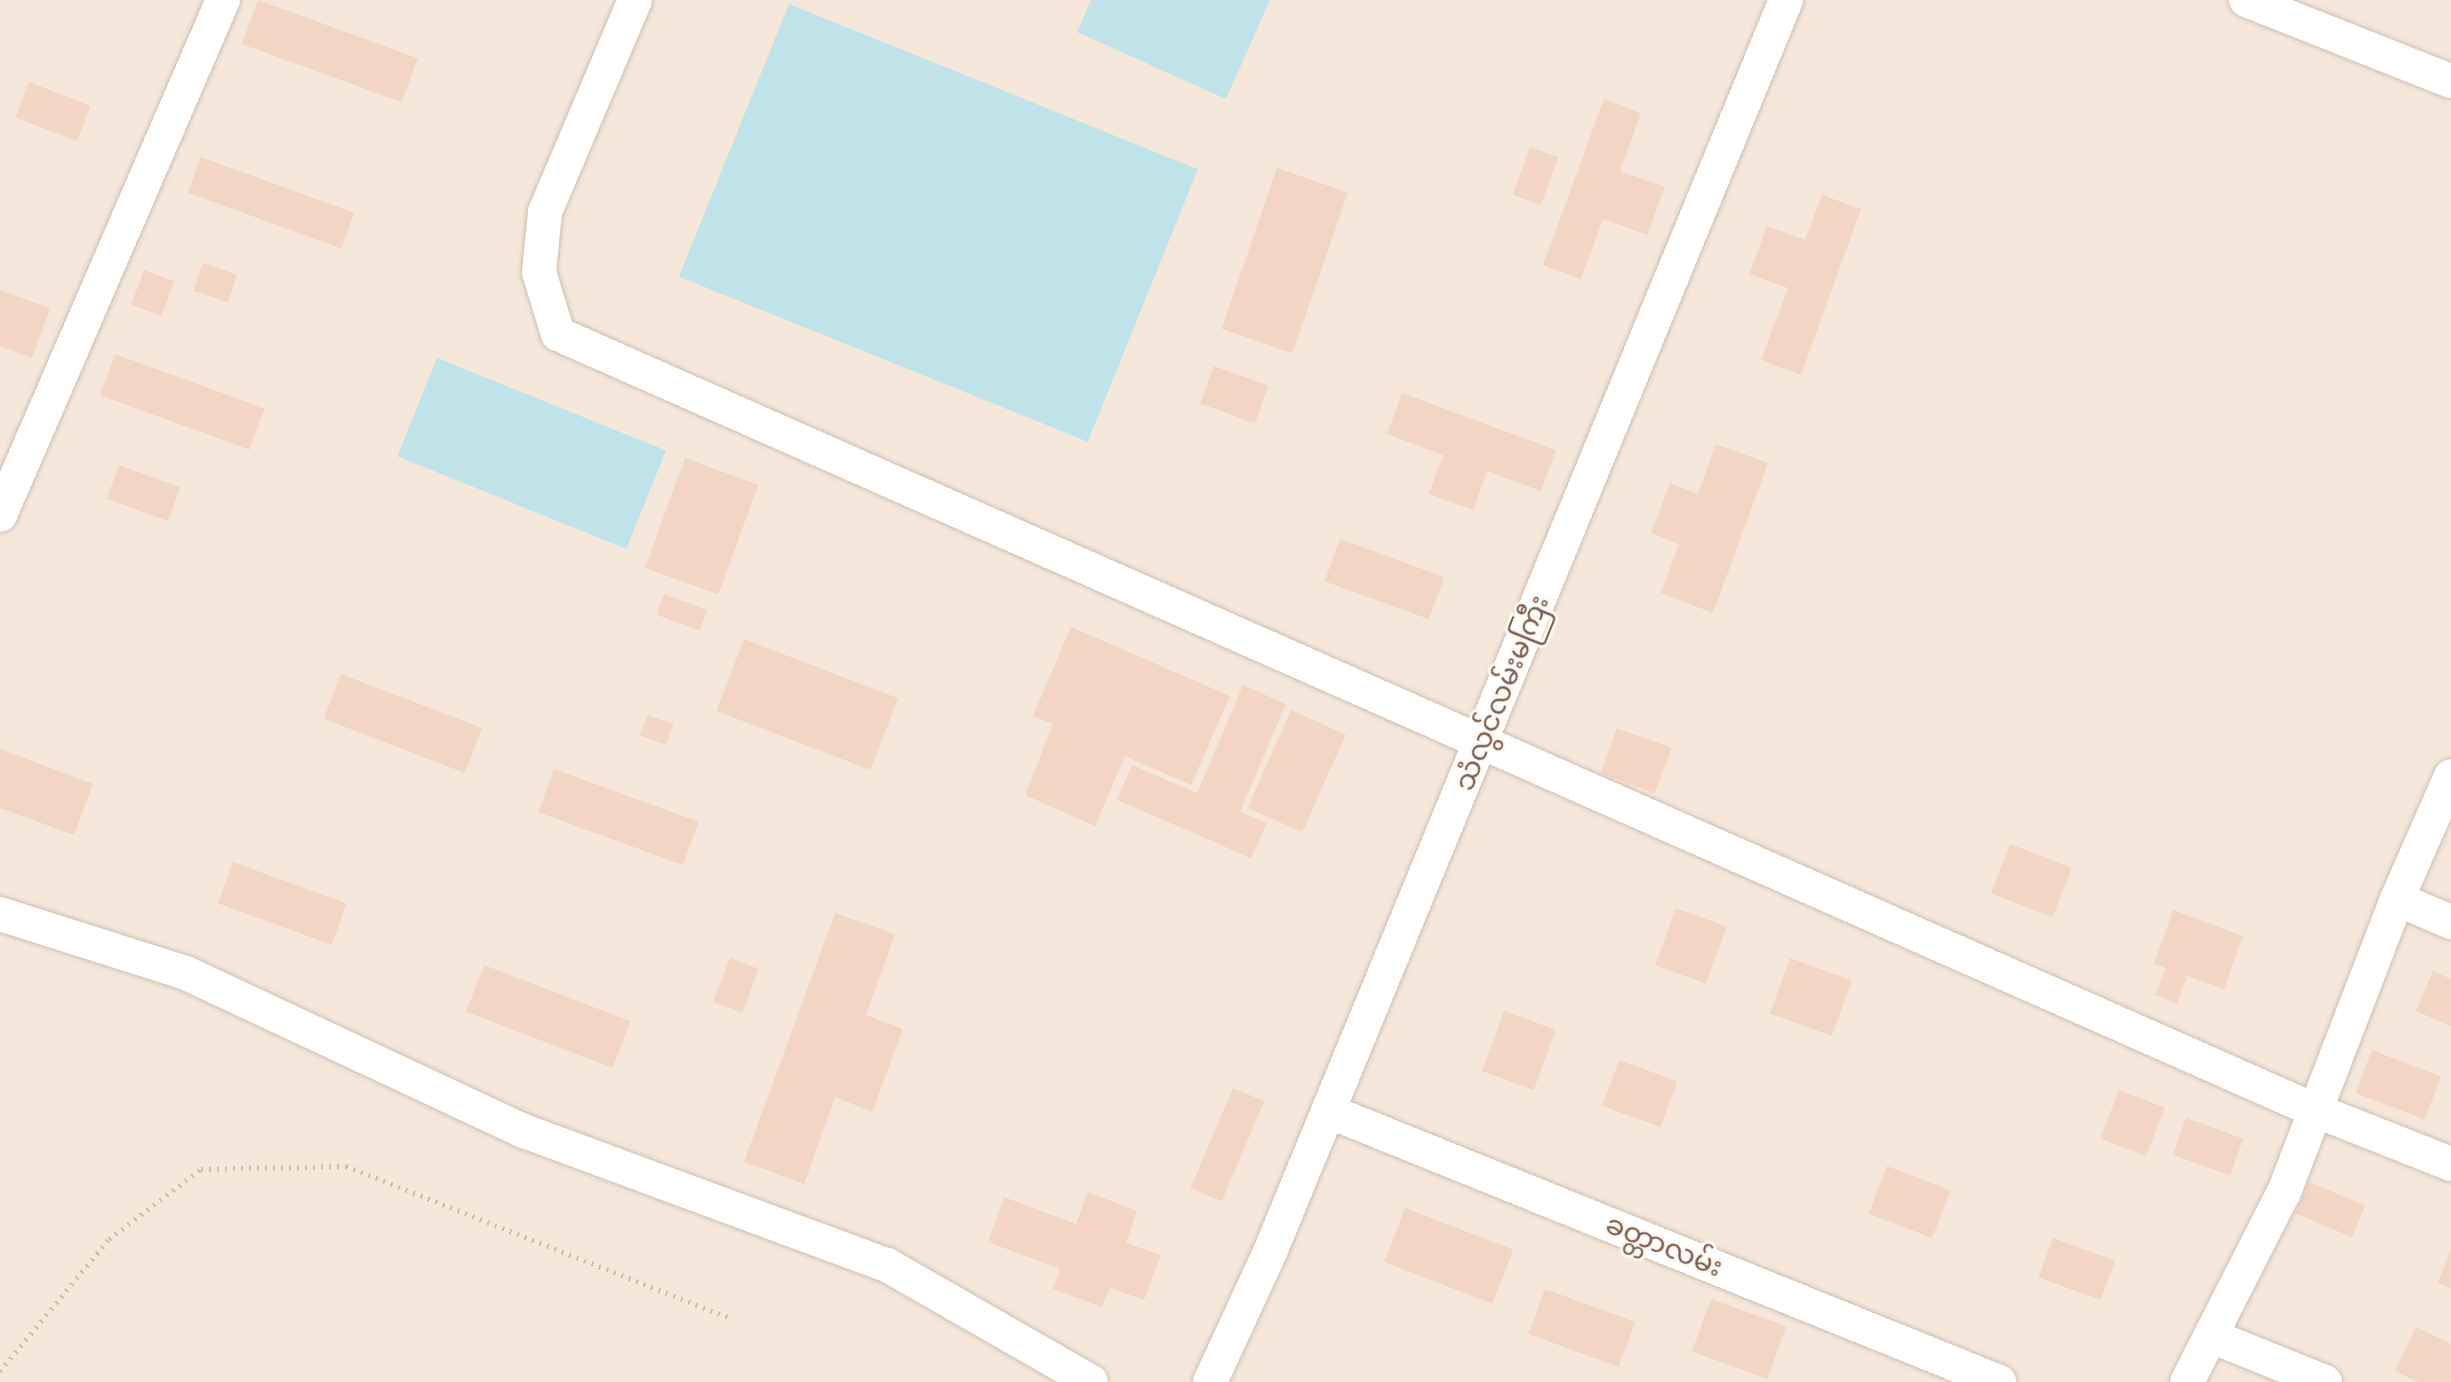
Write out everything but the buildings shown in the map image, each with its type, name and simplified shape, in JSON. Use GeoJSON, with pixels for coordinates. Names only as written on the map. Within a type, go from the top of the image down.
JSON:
{"type":"FeatureCollection","features":[{"type":"Feature","properties":{"kind":"street"},"geometry":{"type":"LineString","coordinates":[[0,515],[223,0]]}},
{"type":"Feature","properties":{"kind":"street"},"geometry":{"type":"LineString","coordinates":[[635,0],[545,212],[539,272],[558,334],[2312,1109],[2451,1164]]}},
{"type":"Feature","properties":{"kind":"street","name":"သံလွင်လမ်းမကြီး"},"geometry":{"type":"LineString","coordinates":[[1210,1382],[1328,1111],[1482,743],[1786,0]]}},
{"type":"Feature","properties":{"kind":"street"},"geometry":{"type":"LineString","coordinates":[[2246,0],[2451,81]]}},
{"type":"Feature","properties":{"kind":"street"},"geometry":{"type":"LineString","coordinates":[[2187,1382],[2284,1192],[2312,1109],[2397,899],[2451,776]]}},
{"type":"Feature","properties":{"kind":"street"},"geometry":{"type":"LineString","coordinates":[[2397,899],[2451,922]]}},
{"type":"Feature","properties":{"kind":"street"},"geometry":{"type":"LineString","coordinates":[[0,914],[186,973],[524,1131],[887,1265],[1091,1382]]}},
{"type":"Feature","properties":{"kind":"street","name":"ခတ္တာလမ်း"},"geometry":{"type":"LineString","coordinates":[[1328,1111],[1999,1382]]}},
{"type":"Feature","properties":{"kind":"street"},"geometry":{"type":"LineString","coordinates":[[2211,1336],[2325,1382]]}},
{"type":"Feature","properties":{"kind":"path"},"geometry":{"type":"LineString","coordinates":[[0,1371],[109,1239],[201,1169],[346,1166],[732,1319]]}},
{"type":"Feature","properties":{"kind":"shaded area"},"geometry":{"type":"Polygon","coordinates":[[[0,0],[2451,0],[2451,1382],[0,1382],[0,0]]]}},
{"type":"Feature","properties":{"kind":"water"},"geometry":{"type":"Polygon","coordinates":[[[1091,0],[1270,0],[1226,99],[1077,32],[1091,0]]]}},
{"type":"Feature","properties":{"kind":"water"},"geometry":{"type":"Polygon","coordinates":[[[789,4],[1198,169],[1088,442],[679,277],[789,4]]]}},
{"type":"Feature","properties":{"kind":"water"},"geometry":{"type":"Polygon","coordinates":[[[437,358],[666,451],[626,549],[397,456],[437,358]]]}}]}
